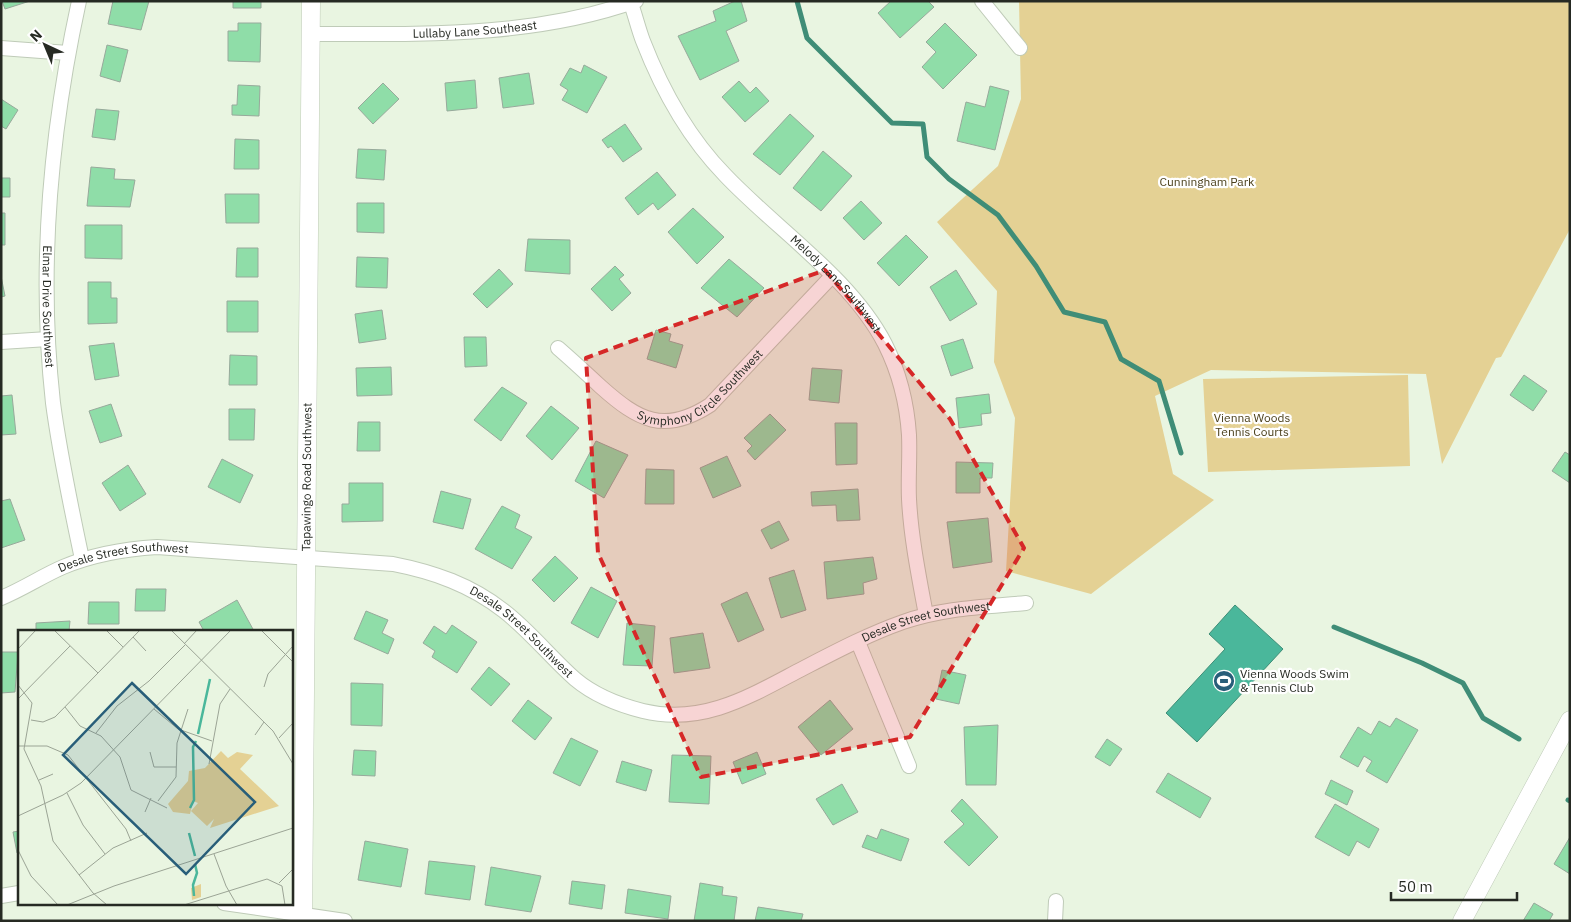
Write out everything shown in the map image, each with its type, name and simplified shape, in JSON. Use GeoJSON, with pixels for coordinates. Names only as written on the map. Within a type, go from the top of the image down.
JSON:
{"type":"FeatureCollection","features":[{"type":"Feature","properties":{"kind":"street","name":"Elmar Drive Southwest"},"geometry":{"type":"LineString","coordinates":[[79,1],[57,115],[49,184],[46,244],[48,339],[53,403],[62,467],[82,559]]}},
{"type":"Feature","properties":{"kind":"street","name":"Tapawingo Road Southwest"},"geometry":{"type":"LineString","coordinates":[[303,917],[311,1]]}},
{"type":"Feature","properties":{"kind":"street"},"geometry":{"type":"LineString","coordinates":[[982,1],[1020,48]]}},
{"type":"Feature","properties":{"kind":"street","name":"Lullaby Lane Southeast"},"geometry":{"type":"LineString","coordinates":[[311,34],[438,34],[491,30],[549,22],[632,2]]}},
{"type":"Feature","properties":{"kind":"street","name":"Melody Lane Southwest"},"geometry":{"type":"LineString","coordinates":[[632,2],[642,40],[658,77],[678,114],[701,147],[725,176],[848,291],[868,316],[885,344],[897,374],[905,404],[909,434],[909,500],[926,615]]}},
{"type":"Feature","properties":{"kind":"street"},"geometry":{"type":"LineString","coordinates":[[1,48],[68,52]]}},
{"type":"Feature","properties":{"kind":"street","name":"Symphony Circle Southwest"},"geometry":{"type":"LineString","coordinates":[[558,348],[632,412],[648,419],[681,420],[696,414],[710,405],[832,276]]}},
{"type":"Feature","properties":{"kind":"street"},"geometry":{"type":"LineString","coordinates":[[1,342],[48,339]]}},
{"type":"Feature","properties":{"kind":"street","name":"Desale Street Southwest"},"geometry":{"type":"LineString","coordinates":[[1,598],[82,559],[128,549],[157,547],[394,564],[420,569],[450,579],[478,593],[504,611],[576,679],[598,694],[621,705],[644,712],[680,714],[722,708],[744,699],[858,642],[926,615],[952,609],[1026,603]]}},
{"type":"Feature","properties":{"kind":"street"},"geometry":{"type":"LineString","coordinates":[[858,642],[908,766]]}},
{"type":"Feature","properties":{"kind":"street"},"geometry":{"type":"LineString","coordinates":[[1462,921],[1570,720]]}},
{"type":"Feature","properties":{"kind":"street"},"geometry":{"type":"LineString","coordinates":[[1,896],[18,893]]}},
{"type":"Feature","properties":{"kind":"street"},"geometry":{"type":"LineString","coordinates":[[1055,921],[1056,901]]}},
{"type":"Feature","properties":{"kind":"street"},"geometry":{"type":"LineString","coordinates":[[230,904],[303,917],[345,921]]}},
{"type":"Feature","properties":{"kind":"highlighted area"},"geometry":{"type":"Polygon","coordinates":[[[825,270],[950,419],[1024,548],[910,737],[701,777],[598,553],[586,358],[825,270]]]}},
{"type":"Feature","properties":{"kind":"green space","name":"Cunningham Park"},"geometry":{"type":"Polygon","coordinates":[[[1019,1],[1570,1],[1570,229],[1501,357],[1496,358],[1442,464],[1426,374],[1211,370],[1155,396],[1173,474],[1214,500],[1091,594],[1006,571],[1015,418],[994,362],[997,291],[937,222],[998,166],[1021,99],[1019,1]]]}},
{"type":"Feature","properties":{"kind":"green space","name":"Vienna Woods Tennis Courts"},"geometry":{"type":"Polygon","coordinates":[[[1408,375],[1410,466],[1208,472],[1203,379],[1408,375]]]}},
{"type":"Feature","properties":{"kind":"water","name":"Vienna Woods Swim & Tennis Club"},"geometry":{"type":"Polygon","coordinates":[[[1235,605],[1283,649],[1197,742],[1166,713],[1225,649],[1209,634],[1235,605]]]}},
{"type":"Feature","properties":{"kind":"building"},"geometry":{"type":"Polygon","coordinates":[[[2,1],[30,1],[5,9],[2,1]]]}},
{"type":"Feature","properties":{"kind":"building"},"geometry":{"type":"Polygon","coordinates":[[[113,1],[149,1],[141,30],[108,24],[113,1]]]}},
{"type":"Feature","properties":{"kind":"building"},"geometry":{"type":"Polygon","coordinates":[[[233,1],[261,1],[261,8],[233,8],[233,1]]]}},
{"type":"Feature","properties":{"kind":"building"},"geometry":{"type":"Polygon","coordinates":[[[735,1],[741,1],[747,21],[726,31],[739,61],[700,80],[678,36],[716,21],[713,11],[735,1]]]}},
{"type":"Feature","properties":{"kind":"building"},"geometry":{"type":"Polygon","coordinates":[[[891,1],[928,1],[934,7],[900,38],[878,13],[891,1]]]}},
{"type":"Feature","properties":{"kind":"building"},"geometry":{"type":"Polygon","coordinates":[[[238,23],[261,23],[260,62],[228,61],[228,31],[238,31],[238,23]]]}},
{"type":"Feature","properties":{"kind":"building"},"geometry":{"type":"Polygon","coordinates":[[[945,23],[977,55],[943,89],[922,67],[936,52],[926,42],[945,23]]]}},
{"type":"Feature","properties":{"kind":"building"},"geometry":{"type":"Polygon","coordinates":[[[107,45],[128,50],[120,82],[100,76],[107,45]]]}},
{"type":"Feature","properties":{"kind":"building"},"geometry":{"type":"Polygon","coordinates":[[[584,65],[607,77],[587,113],[562,100],[568,90],[560,85],[570,68],[581,73],[584,65]]]}},
{"type":"Feature","properties":{"kind":"building"},"geometry":{"type":"Polygon","coordinates":[[[529,73],[534,104],[503,108],[499,78],[529,73]]]}},
{"type":"Feature","properties":{"kind":"building"},"geometry":{"type":"Polygon","coordinates":[[[475,80],[477,108],[447,111],[445,83],[475,80]]]}},
{"type":"Feature","properties":{"kind":"building"},"geometry":{"type":"Polygon","coordinates":[[[739,81],[750,93],[756,87],[769,101],[745,122],[722,97],[739,81]]]}},
{"type":"Feature","properties":{"kind":"building"},"geometry":{"type":"Polygon","coordinates":[[[383,83],[399,99],[373,124],[358,108],[383,83]]]}},
{"type":"Feature","properties":{"kind":"building"},"geometry":{"type":"Polygon","coordinates":[[[238,85],[260,86],[259,116],[232,115],[232,105],[237,105],[238,85]]]}},
{"type":"Feature","properties":{"kind":"building"},"geometry":{"type":"Polygon","coordinates":[[[990,86],[1009,91],[995,150],[957,141],[966,102],[985,107],[990,86]]]}},
{"type":"Feature","properties":{"kind":"building"},"geometry":{"type":"Polygon","coordinates":[[[1,99],[18,110],[6,129],[1,126],[1,99]]]}},
{"type":"Feature","properties":{"kind":"building"},"geometry":{"type":"Polygon","coordinates":[[[96,109],[119,111],[115,140],[92,137],[96,109]]]}},
{"type":"Feature","properties":{"kind":"building"},"geometry":{"type":"Polygon","coordinates":[[[790,114],[814,136],[780,175],[753,154],[790,114]]]}},
{"type":"Feature","properties":{"kind":"building"},"geometry":{"type":"Polygon","coordinates":[[[625,124],[642,149],[623,162],[611,146],[608,148],[602,140],[625,124]]]}},
{"type":"Feature","properties":{"kind":"building"},"geometry":{"type":"Polygon","coordinates":[[[235,139],[259,140],[259,169],[234,169],[235,139]]]}},
{"type":"Feature","properties":{"kind":"building"},"geometry":{"type":"Polygon","coordinates":[[[358,149],[386,150],[384,180],[356,178],[358,149]]]}},
{"type":"Feature","properties":{"kind":"building"},"geometry":{"type":"Polygon","coordinates":[[[823,151],[852,176],[821,211],[793,188],[823,151]]]}},
{"type":"Feature","properties":{"kind":"building"},"geometry":{"type":"Polygon","coordinates":[[[91,167],[115,169],[114,179],[135,180],[130,207],[87,206],[91,167]]]}},
{"type":"Feature","properties":{"kind":"building"},"geometry":{"type":"Polygon","coordinates":[[[657,172],[676,195],[658,210],[653,203],[638,215],[625,198],[657,172]]]}},
{"type":"Feature","properties":{"kind":"building"},"geometry":{"type":"Polygon","coordinates":[[[1,178],[10,178],[10,197],[1,197],[1,178]]]}},
{"type":"Feature","properties":{"kind":"building"},"geometry":{"type":"Polygon","coordinates":[[[225,194],[259,194],[259,223],[226,223],[225,194]]]}},
{"type":"Feature","properties":{"kind":"building"},"geometry":{"type":"Polygon","coordinates":[[[861,201],[882,223],[864,240],[843,218],[861,201]]]}},
{"type":"Feature","properties":{"kind":"building"},"geometry":{"type":"Polygon","coordinates":[[[357,203],[384,203],[384,233],[357,232],[357,203]]]}},
{"type":"Feature","properties":{"kind":"building"},"geometry":{"type":"Polygon","coordinates":[[[693,208],[724,237],[697,264],[668,232],[693,208]]]}},
{"type":"Feature","properties":{"kind":"building"},"geometry":{"type":"Polygon","coordinates":[[[1,213],[5,213],[5,245],[1,245],[1,213]]]}},
{"type":"Feature","properties":{"kind":"building"},"geometry":{"type":"Polygon","coordinates":[[[85,225],[122,225],[122,259],[85,258],[85,225]]]}},
{"type":"Feature","properties":{"kind":"building"},"geometry":{"type":"Polygon","coordinates":[[[906,235],[928,257],[899,286],[877,263],[906,235]]]}},
{"type":"Feature","properties":{"kind":"building"},"geometry":{"type":"Polygon","coordinates":[[[528,239],[570,240],[570,274],[525,271],[528,239]]]}},
{"type":"Feature","properties":{"kind":"building"},"geometry":{"type":"Polygon","coordinates":[[[237,248],[258,248],[258,277],[236,277],[237,248]]]}},
{"type":"Feature","properties":{"kind":"building"},"geometry":{"type":"Polygon","coordinates":[[[357,257],[388,258],[387,288],[356,287],[357,257]]]}},
{"type":"Feature","properties":{"kind":"building"},"geometry":{"type":"Polygon","coordinates":[[[729,259],[764,288],[737,317],[701,288],[729,259]]]}},
{"type":"Feature","properties":{"kind":"building"},"geometry":{"type":"Polygon","coordinates":[[[615,266],[624,275],[619,279],[631,293],[612,311],[591,289],[615,266]]]}},
{"type":"Feature","properties":{"kind":"building"},"geometry":{"type":"Polygon","coordinates":[[[499,269],[513,284],[487,308],[473,294],[499,269]]]}},
{"type":"Feature","properties":{"kind":"building"},"geometry":{"type":"Polygon","coordinates":[[[956,270],[977,304],[950,321],[930,287],[956,270]]]}},
{"type":"Feature","properties":{"kind":"building"},"geometry":{"type":"Polygon","coordinates":[[[1,276],[5,296],[1,297],[1,276]]]}},
{"type":"Feature","properties":{"kind":"building"},"geometry":{"type":"Polygon","coordinates":[[[88,282],[111,282],[111,298],[117,298],[117,323],[88,324],[88,282]]]}},
{"type":"Feature","properties":{"kind":"building"},"geometry":{"type":"Polygon","coordinates":[[[227,301],[258,301],[258,332],[227,332],[227,301]]]}},
{"type":"Feature","properties":{"kind":"building"},"geometry":{"type":"Polygon","coordinates":[[[382,310],[386,339],[359,343],[355,314],[382,310]]]}},
{"type":"Feature","properties":{"kind":"building"},"geometry":{"type":"Polygon","coordinates":[[[656,330],[671,334],[669,341],[683,345],[676,368],[647,359],[656,330]]]}},
{"type":"Feature","properties":{"kind":"building"},"geometry":{"type":"Polygon","coordinates":[[[464,337],[486,337],[487,366],[465,367],[464,337]]]}},
{"type":"Feature","properties":{"kind":"building"},"geometry":{"type":"Polygon","coordinates":[[[963,339],[973,368],[951,376],[941,346],[963,339]]]}},
{"type":"Feature","properties":{"kind":"building"},"geometry":{"type":"Polygon","coordinates":[[[114,343],[119,376],[95,380],[89,346],[114,343]]]}},
{"type":"Feature","properties":{"kind":"building"},"geometry":{"type":"Polygon","coordinates":[[[230,355],[257,356],[257,385],[229,385],[230,355]]]}},
{"type":"Feature","properties":{"kind":"building"},"geometry":{"type":"Polygon","coordinates":[[[391,367],[392,395],[357,396],[356,368],[391,367]]]}},
{"type":"Feature","properties":{"kind":"building"},"geometry":{"type":"Polygon","coordinates":[[[812,368],[842,370],[839,403],[809,400],[812,368]]]}},
{"type":"Feature","properties":{"kind":"building"},"geometry":{"type":"Polygon","coordinates":[[[1524,375],[1547,391],[1533,411],[1510,395],[1524,375]]]}},
{"type":"Feature","properties":{"kind":"building"},"geometry":{"type":"Polygon","coordinates":[[[502,387],[527,403],[501,441],[474,420],[502,387]]]}},
{"type":"Feature","properties":{"kind":"building"},"geometry":{"type":"Polygon","coordinates":[[[989,394],[991,413],[981,414],[982,425],[959,428],[956,398],[989,394]]]}},
{"type":"Feature","properties":{"kind":"building"},"geometry":{"type":"Polygon","coordinates":[[[12,395],[16,434],[1,435],[1,396],[12,395]]]}},
{"type":"Feature","properties":{"kind":"building"},"geometry":{"type":"Polygon","coordinates":[[[111,404],[122,436],[100,443],[89,411],[111,404]]]}},
{"type":"Feature","properties":{"kind":"building"},"geometry":{"type":"Polygon","coordinates":[[[551,406],[579,428],[552,460],[526,436],[551,406]]]}},
{"type":"Feature","properties":{"kind":"building"},"geometry":{"type":"Polygon","coordinates":[[[229,409],[255,409],[254,440],[229,440],[229,409]]]}},
{"type":"Feature","properties":{"kind":"building"},"geometry":{"type":"Polygon","coordinates":[[[770,414],[786,430],[755,460],[747,451],[752,446],[744,438],[770,414]]]}},
{"type":"Feature","properties":{"kind":"building"},"geometry":{"type":"Polygon","coordinates":[[[358,422],[380,422],[380,451],[357,451],[358,422]]]}},
{"type":"Feature","properties":{"kind":"building"},"geometry":{"type":"Polygon","coordinates":[[[835,423],[857,423],[857,464],[836,465],[835,423]]]}},
{"type":"Feature","properties":{"kind":"building"},"geometry":{"type":"Polygon","coordinates":[[[596,441],[628,455],[604,498],[575,481],[596,441]]]}},
{"type":"Feature","properties":{"kind":"building"},"geometry":{"type":"Polygon","coordinates":[[[1565,452],[1570,455],[1570,483],[1552,471],[1565,452]]]}},
{"type":"Feature","properties":{"kind":"building"},"geometry":{"type":"Polygon","coordinates":[[[727,456],[741,486],[713,498],[700,468],[727,456]]]}},
{"type":"Feature","properties":{"kind":"building"},"geometry":{"type":"Polygon","coordinates":[[[222,459],[253,475],[240,503],[208,487],[222,459]]]}},
{"type":"Feature","properties":{"kind":"building"},"geometry":{"type":"Polygon","coordinates":[[[956,462],[993,463],[992,478],[980,478],[980,493],[956,493],[956,462]]]}},
{"type":"Feature","properties":{"kind":"building"},"geometry":{"type":"Polygon","coordinates":[[[128,465],[146,494],[120,511],[102,483],[128,465]]]}},
{"type":"Feature","properties":{"kind":"building"},"geometry":{"type":"Polygon","coordinates":[[[646,469],[674,470],[674,504],[645,504],[646,469]]]}},
{"type":"Feature","properties":{"kind":"building"},"geometry":{"type":"Polygon","coordinates":[[[349,483],[383,483],[383,521],[342,522],[342,504],[349,504],[349,483]]]}},
{"type":"Feature","properties":{"kind":"building"},"geometry":{"type":"Polygon","coordinates":[[[858,489],[860,520],[837,521],[836,505],[812,506],[811,492],[858,489]]]}},
{"type":"Feature","properties":{"kind":"building"},"geometry":{"type":"Polygon","coordinates":[[[441,491],[471,499],[463,529],[433,522],[441,491]]]}},
{"type":"Feature","properties":{"kind":"building"},"geometry":{"type":"Polygon","coordinates":[[[10,499],[25,540],[1,548],[1,501],[10,499]]]}},
{"type":"Feature","properties":{"kind":"building"},"geometry":{"type":"Polygon","coordinates":[[[502,506],[520,515],[515,528],[532,537],[512,569],[475,549],[502,506]]]}},
{"type":"Feature","properties":{"kind":"building"},"geometry":{"type":"Polygon","coordinates":[[[988,518],[992,562],[953,568],[947,522],[988,518]]]}},
{"type":"Feature","properties":{"kind":"building"},"geometry":{"type":"Polygon","coordinates":[[[779,521],[789,540],[771,549],[761,530],[779,521]]]}},
{"type":"Feature","properties":{"kind":"building"},"geometry":{"type":"Polygon","coordinates":[[[555,556],[578,578],[554,602],[532,580],[555,556]]]}},
{"type":"Feature","properties":{"kind":"building"},"geometry":{"type":"Polygon","coordinates":[[[873,557],[877,579],[863,583],[864,594],[827,599],[824,562],[873,557]]]}},
{"type":"Feature","properties":{"kind":"building"},"geometry":{"type":"Polygon","coordinates":[[[794,570],[806,610],[781,618],[769,578],[794,570]]]}},
{"type":"Feature","properties":{"kind":"building"},"geometry":{"type":"Polygon","coordinates":[[[591,587],[617,601],[598,638],[571,623],[591,587]]]}},
{"type":"Feature","properties":{"kind":"building"},"geometry":{"type":"Polygon","coordinates":[[[136,589],[166,589],[165,611],[135,611],[136,589]]]}},
{"type":"Feature","properties":{"kind":"building"},"geometry":{"type":"Polygon","coordinates":[[[747,592],[764,630],[738,642],[721,604],[747,592]]]}},
{"type":"Feature","properties":{"kind":"building"},"geometry":{"type":"Polygon","coordinates":[[[237,600],[253,630],[203,630],[199,622],[237,600]]]}},
{"type":"Feature","properties":{"kind":"building"},"geometry":{"type":"Polygon","coordinates":[[[89,602],[119,602],[119,624],[88,624],[89,602]]]}},
{"type":"Feature","properties":{"kind":"building"},"geometry":{"type":"Polygon","coordinates":[[[366,611],[388,620],[382,633],[394,639],[388,654],[354,639],[366,611]]]}},
{"type":"Feature","properties":{"kind":"building"},"geometry":{"type":"Polygon","coordinates":[[[70,621],[69,630],[36,630],[36,623],[70,621]]]}},
{"type":"Feature","properties":{"kind":"building"},"geometry":{"type":"Polygon","coordinates":[[[627,623],[655,626],[652,666],[623,665],[627,623]]]}},
{"type":"Feature","properties":{"kind":"building"},"geometry":{"type":"Polygon","coordinates":[[[452,625],[477,642],[457,673],[432,657],[435,651],[423,643],[434,626],[446,634],[452,625]]]}},
{"type":"Feature","properties":{"kind":"building"},"geometry":{"type":"Polygon","coordinates":[[[703,633],[710,668],[674,673],[670,638],[703,633]]]}},
{"type":"Feature","properties":{"kind":"building"},"geometry":{"type":"Polygon","coordinates":[[[1,652],[18,652],[15,692],[1,693],[1,652]]]}},
{"type":"Feature","properties":{"kind":"building"},"geometry":{"type":"Polygon","coordinates":[[[489,667],[510,684],[491,706],[471,689],[489,667]]]}},
{"type":"Feature","properties":{"kind":"building"},"geometry":{"type":"Polygon","coordinates":[[[942,670],[966,675],[959,704],[936,699],[942,670]]]}},
{"type":"Feature","properties":{"kind":"building"},"geometry":{"type":"Polygon","coordinates":[[[351,683],[383,684],[382,726],[351,725],[351,683]]]}},
{"type":"Feature","properties":{"kind":"building"},"geometry":{"type":"Polygon","coordinates":[[[528,700],[552,718],[535,740],[512,721],[528,700]]]}},
{"type":"Feature","properties":{"kind":"building"},"geometry":{"type":"Polygon","coordinates":[[[830,700],[853,729],[821,755],[798,727],[830,700]]]}},
{"type":"Feature","properties":{"kind":"building"},"geometry":{"type":"Polygon","coordinates":[[[1396,718],[1418,730],[1387,783],[1366,771],[1372,761],[1364,756],[1358,767],[1340,757],[1358,727],[1371,735],[1379,721],[1390,727],[1396,718]]]}},
{"type":"Feature","properties":{"kind":"building"},"geometry":{"type":"Polygon","coordinates":[[[998,725],[996,785],[966,785],[964,727],[998,725]]]}},
{"type":"Feature","properties":{"kind":"building"},"geometry":{"type":"Polygon","coordinates":[[[571,738],[598,751],[580,786],[553,773],[571,738]]]}},
{"type":"Feature","properties":{"kind":"building"},"geometry":{"type":"Polygon","coordinates":[[[1107,739],[1122,749],[1110,766],[1095,757],[1107,739]]]}},
{"type":"Feature","properties":{"kind":"building"},"geometry":{"type":"Polygon","coordinates":[[[354,750],[376,751],[375,776],[352,775],[354,750]]]}},
{"type":"Feature","properties":{"kind":"building"},"geometry":{"type":"Polygon","coordinates":[[[757,752],[766,774],[742,784],[733,762],[757,752]]]}},
{"type":"Feature","properties":{"kind":"building"},"geometry":{"type":"Polygon","coordinates":[[[672,755],[711,756],[709,804],[669,802],[672,755]]]}},
{"type":"Feature","properties":{"kind":"building"},"geometry":{"type":"Polygon","coordinates":[[[622,761],[652,770],[646,791],[616,782],[622,761]]]}},
{"type":"Feature","properties":{"kind":"building"},"geometry":{"type":"Polygon","coordinates":[[[1168,773],[1211,798],[1200,818],[1156,792],[1168,773]]]}},
{"type":"Feature","properties":{"kind":"building"},"geometry":{"type":"Polygon","coordinates":[[[1331,780],[1353,791],[1347,805],[1325,794],[1331,780]]]}},
{"type":"Feature","properties":{"kind":"building"},"geometry":{"type":"Polygon","coordinates":[[[842,784],[858,812],[833,825],[816,799],[842,784]]]}},
{"type":"Feature","properties":{"kind":"building"},"geometry":{"type":"Polygon","coordinates":[[[962,799],[998,837],[969,866],[944,842],[964,824],[951,811],[962,799]]]}},
{"type":"Feature","properties":{"kind":"building"},"geometry":{"type":"Polygon","coordinates":[[[1335,804],[1379,829],[1369,848],[1357,841],[1349,856],[1315,837],[1335,804]]]}},
{"type":"Feature","properties":{"kind":"building"},"geometry":{"type":"Polygon","coordinates":[[[881,829],[909,839],[901,861],[862,847],[867,835],[877,839],[881,829]]]}},
{"type":"Feature","properties":{"kind":"building"},"geometry":{"type":"Polygon","coordinates":[[[18,831],[18,853],[17,853],[13,832],[18,831]]]}},
{"type":"Feature","properties":{"kind":"building"},"geometry":{"type":"Polygon","coordinates":[[[1570,837],[1570,874],[1554,864],[1570,837]]]}},
{"type":"Feature","properties":{"kind":"building"},"geometry":{"type":"Polygon","coordinates":[[[365,841],[408,849],[401,887],[358,880],[365,841]]]}},
{"type":"Feature","properties":{"kind":"building"},"geometry":{"type":"Polygon","coordinates":[[[429,861],[475,866],[470,900],[425,894],[429,861]]]}},
{"type":"Feature","properties":{"kind":"building"},"geometry":{"type":"Polygon","coordinates":[[[491,867],[541,876],[531,912],[485,905],[491,867]]]}},
{"type":"Feature","properties":{"kind":"building"},"geometry":{"type":"Polygon","coordinates":[[[572,881],[605,885],[602,909],[569,904],[572,881]]]}},
{"type":"Feature","properties":{"kind":"building"},"geometry":{"type":"Polygon","coordinates":[[[700,883],[723,887],[722,895],[737,897],[734,921],[694,921],[700,883]]]}},
{"type":"Feature","properties":{"kind":"building"},"geometry":{"type":"Polygon","coordinates":[[[628,889],[671,896],[668,919],[625,913],[628,889]]]}},
{"type":"Feature","properties":{"kind":"building"},"geometry":{"type":"Polygon","coordinates":[[[1534,903],[1553,914],[1549,921],[1523,921],[1534,903]]]}},
{"type":"Feature","properties":{"kind":"building"},"geometry":{"type":"Polygon","coordinates":[[[758,907],[803,914],[801,921],[755,921],[758,907]]]}},
{"type":"Feature","properties":{"kind":"waterway"},"geometry":{"type":"LineString","coordinates":[[797,1],[807,38],[892,123],[923,124],[927,157],[949,179],[998,215],[1036,266],[1064,312],[1105,322],[1121,359],[1159,381],[1181,453]]}},
{"type":"Feature","properties":{"kind":"waterway"},"geometry":{"type":"LineString","coordinates":[[1334,627],[1422,663],[1463,683],[1483,718],[1519,739]]}},
{"type":"Feature","properties":{"kind":"place","name":"Vienna Woods Swim & Tennis Club"},"geometry":{"type":"Point","coordinates":[1224,681]}}]}
